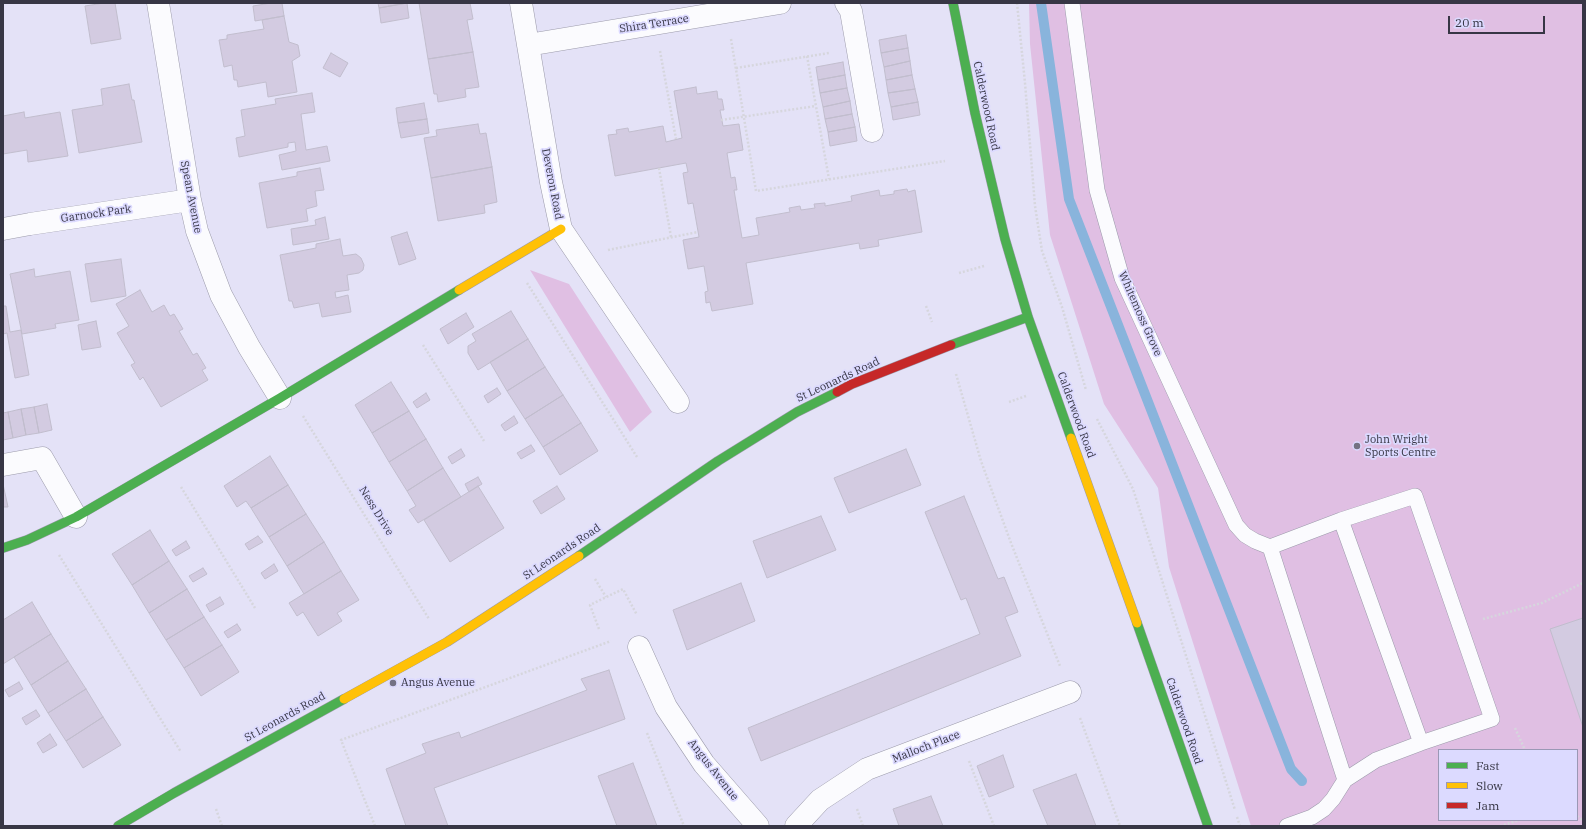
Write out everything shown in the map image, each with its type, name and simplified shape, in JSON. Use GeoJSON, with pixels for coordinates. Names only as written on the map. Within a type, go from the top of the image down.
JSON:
{"type":"FeatureCollection","features":[{"type":"Feature","properties":{"kind":"street","name":"Spean Avenue"},"geometry":{"type":"LineString","coordinates":[[158,3],[196,231],[221,295],[249,347],[284,395]]}},
{"type":"Feature","properties":{"kind":"street","name":"Deveron Road"},"geometry":{"type":"LineString","coordinates":[[521,3],[551,182],[561,228],[678,402]]}},
{"type":"Feature","properties":{"kind":"street","name":"Shira Terrace"},"geometry":{"type":"LineString","coordinates":[[528,45],[780,3]]}},
{"type":"Feature","properties":{"kind":"street"},"geometry":{"type":"LineString","coordinates":[[846,3],[851,11],[872,131]]}},
{"type":"Feature","properties":{"kind":"street","name":"Calderwood Road"},"geometry":{"type":"LineString","coordinates":[[954,3],[988,174],[1028,317],[1134,613],[1208,826]]}},
{"type":"Feature","properties":{"kind":"street","name":"Garnock Park"},"geometry":{"type":"LineString","coordinates":[[3,229],[190,200]]}},
{"type":"Feature","properties":{"kind":"street"},"geometry":{"type":"LineString","coordinates":[[3,548],[45,533],[76,517],[284,395],[561,228]]}},
{"type":"Feature","properties":{"kind":"street","name":"St Leonards Road"},"geometry":{"type":"LineString","coordinates":[[118,826],[174,793],[446,642],[574,559],[718,461],[797,412],[852,384],[942,348],[1028,317]]}},
{"type":"Feature","properties":{"kind":"street"},"geometry":{"type":"LineString","coordinates":[[3,465],[42,458],[76,517]]}},
{"type":"Feature","properties":{"kind":"street","name":"Angus Avenue"},"geometry":{"type":"LineString","coordinates":[[639,647],[666,707],[704,764],[758,826]]}},
{"type":"Feature","properties":{"kind":"street","name":"Malloch Place"},"geometry":{"type":"LineString","coordinates":[[796,826],[820,800],[867,769],[1070,692]]}},
{"type":"Feature","properties":{"kind":"lane","name":"Whitemoss Grove"},"geometry":{"type":"LineString","coordinates":[[1072,3],[1097,190],[1122,278],[1236,525],[1245,535],[1255,542],[1270,547]]}},
{"type":"Feature","properties":{"kind":"lane"},"geometry":{"type":"LineString","coordinates":[[1287,826],[1313,822],[1333,799],[1345,780],[1376,760],[1492,719],[1415,496],[1341,520],[1270,547],[1345,780]]}},
{"type":"Feature","properties":{"kind":"lane"},"geometry":{"type":"LineString","coordinates":[[1341,520],[1421,743]]}},
{"type":"Feature","properties":{"kind":"path"},"geometry":{"type":"LineString","coordinates":[[1017,3],[1035,206],[1042,251],[1062,307],[1088,397]]}},
{"type":"Feature","properties":{"kind":"path"},"geometry":{"type":"LineString","coordinates":[[726,12],[756,191],[945,161]]}},
{"type":"Feature","properties":{"kind":"path"},"geometry":{"type":"LineString","coordinates":[[655,24],[676,139]]}},
{"type":"Feature","properties":{"kind":"path"},"geometry":{"type":"LineString","coordinates":[[736,68],[858,48]]}},
{"type":"Feature","properties":{"kind":"path"},"geometry":{"type":"LineString","coordinates":[[807,56],[829,179]]}},
{"type":"Feature","properties":{"kind":"path"},"geometry":{"type":"LineString","coordinates":[[722,120],[816,106]]}},
{"type":"Feature","properties":{"kind":"path"},"geometry":{"type":"LineString","coordinates":[[659,168],[671,237]]}},
{"type":"Feature","properties":{"kind":"path"},"geometry":{"type":"LineString","coordinates":[[579,256],[698,232]]}},
{"type":"Feature","properties":{"kind":"path"},"geometry":{"type":"LineString","coordinates":[[513,258],[519,271],[637,457]]}},
{"type":"Feature","properties":{"kind":"path"},"geometry":{"type":"LineString","coordinates":[[408,320],[484,441]]}},
{"type":"Feature","properties":{"kind":"path","name":"Ness Drive"},"geometry":{"type":"LineString","coordinates":[[284,395],[424,611],[446,642]]}},
{"type":"Feature","properties":{"kind":"path"},"geometry":{"type":"LineString","coordinates":[[964,403],[981,461],[1011,543],[1070,692],[1120,826]]}},
{"type":"Feature","properties":{"kind":"path"},"geometry":{"type":"LineString","coordinates":[[1096,419],[1132,489],[1240,826]]}},
{"type":"Feature","properties":{"kind":"path"},"geometry":{"type":"LineString","coordinates":[[167,464],[255,608]]}},
{"type":"Feature","properties":{"kind":"path"},"geometry":{"type":"LineString","coordinates":[[45,533],[181,752]]}},
{"type":"Feature","properties":{"kind":"path"},"geometry":{"type":"LineString","coordinates":[[1460,626],[1542,602],[1583,582]]}},
{"type":"Feature","properties":{"kind":"path"},"geometry":{"type":"LineString","coordinates":[[600,629],[590,605],[623,589],[637,615]]}},
{"type":"Feature","properties":{"kind":"path"},"geometry":{"type":"LineString","coordinates":[[375,826],[341,740],[612,641]]}},
{"type":"Feature","properties":{"kind":"path"},"geometry":{"type":"LineString","coordinates":[[959,734],[994,826]]}},
{"type":"Feature","properties":{"kind":"path"},"geometry":{"type":"LineString","coordinates":[[216,809],[222,826]]}},
{"type":"Feature","properties":{"kind":"path"},"geometry":{"type":"LineString","coordinates":[[1500,826],[1517,821]]}},
{"type":"Feature","properties":{"kind":"shaded area","name":"John Wright Sports Centre"},"geometry":{"type":"Polygon","coordinates":[[[1029,3],[1583,3],[1583,826],[1251,826],[1169,567],[1158,488],[1104,404],[1050,235],[1030,44],[1029,3]]]}},
{"type":"Feature","properties":{"kind":"shaded area"},"geometry":{"type":"Polygon","coordinates":[[[530,270],[569,284],[652,412],[630,432],[530,270]]]}},
{"type":"Feature","properties":{"kind":"building"},"geometry":{"type":"Polygon","coordinates":[[[115,3],[121,39],[91,44],[85,6],[115,3]]]}},
{"type":"Feature","properties":{"kind":"building"},"geometry":{"type":"Polygon","coordinates":[[[282,3],[284,16],[255,21],[253,6],[282,3]]]}},
{"type":"Feature","properties":{"kind":"building"},"geometry":{"type":"Polygon","coordinates":[[[378,3],[407,3],[379,8],[378,3]]]}},
{"type":"Feature","properties":{"kind":"building"},"geometry":{"type":"Polygon","coordinates":[[[407,3],[409,18],[381,23],[379,8],[407,3]]]}},
{"type":"Feature","properties":{"kind":"building"},"geometry":{"type":"Polygon","coordinates":[[[419,3],[470,3],[473,19],[467,20],[473,52],[428,59],[419,3]]]}},
{"type":"Feature","properties":{"kind":"building"},"geometry":{"type":"Polygon","coordinates":[[[284,16],[289,42],[298,45],[300,56],[292,61],[297,92],[268,97],[266,82],[238,87],[237,80],[234,80],[232,65],[224,67],[219,40],[227,39],[227,35],[264,29],[262,20],[284,16]]]}},
{"type":"Feature","properties":{"kind":"building"},"geometry":{"type":"Polygon","coordinates":[[[906,35],[908,48],[881,53],[879,40],[906,35]]]}},
{"type":"Feature","properties":{"kind":"building"},"geometry":{"type":"Polygon","coordinates":[[[908,48],[910,61],[884,67],[881,53],[908,48]]]}},
{"type":"Feature","properties":{"kind":"building"},"geometry":{"type":"Polygon","coordinates":[[[473,52],[479,87],[465,89],[466,97],[438,102],[437,94],[434,94],[428,59],[473,52]]]}},
{"type":"Feature","properties":{"kind":"building"},"geometry":{"type":"Polygon","coordinates":[[[331,53],[348,63],[340,77],[323,68],[331,53]]]}},
{"type":"Feature","properties":{"kind":"building"},"geometry":{"type":"Polygon","coordinates":[[[910,61],[912,75],[886,80],[884,67],[910,61]]]}},
{"type":"Feature","properties":{"kind":"building"},"geometry":{"type":"Polygon","coordinates":[[[843,62],[845,75],[818,80],[816,67],[843,62]]]}},
{"type":"Feature","properties":{"kind":"building"},"geometry":{"type":"Polygon","coordinates":[[[845,75],[847,88],[820,93],[818,80],[845,75]]]}},
{"type":"Feature","properties":{"kind":"building"},"geometry":{"type":"Polygon","coordinates":[[[912,75],[915,89],[888,93],[886,80],[912,75]]]}},
{"type":"Feature","properties":{"kind":"building"},"geometry":{"type":"Polygon","coordinates":[[[129,84],[132,100],[134,100],[142,142],[79,153],[72,110],[103,105],[101,89],[129,84]]]}},
{"type":"Feature","properties":{"kind":"building"},"geometry":{"type":"Polygon","coordinates":[[[696,87],[697,94],[717,91],[718,99],[722,99],[724,110],[720,110],[723,126],[739,124],[743,150],[727,153],[731,178],[735,177],[737,190],[734,190],[742,238],[759,235],[756,218],[790,212],[789,208],[800,206],[801,210],[815,208],[814,204],[825,203],[825,206],[852,201],[851,196],[879,190],[880,196],[894,194],[894,191],[907,189],[908,192],[915,190],[922,232],[878,240],[879,246],[860,249],[859,243],[746,263],[753,304],[712,311],[710,302],[706,303],[705,292],[708,291],[704,266],[688,269],[683,240],[699,237],[693,203],[688,204],[683,173],[688,172],[686,163],[615,176],[608,135],[617,134],[616,130],[628,128],[629,132],[663,126],[666,142],[682,138],[674,91],[696,87]]]}},
{"type":"Feature","properties":{"kind":"building"},"geometry":{"type":"Polygon","coordinates":[[[847,88],[850,101],[823,107],[820,93],[847,88]]]}},
{"type":"Feature","properties":{"kind":"building"},"geometry":{"type":"Polygon","coordinates":[[[915,89],[918,102],[891,107],[888,93],[915,89]]]}},
{"type":"Feature","properties":{"kind":"building"},"geometry":{"type":"Polygon","coordinates":[[[312,93],[315,112],[301,114],[306,150],[327,146],[330,161],[282,170],[279,155],[296,151],[295,142],[288,143],[288,147],[239,157],[236,138],[245,136],[241,110],[276,104],[275,99],[312,93]]]}},
{"type":"Feature","properties":{"kind":"building"},"geometry":{"type":"Polygon","coordinates":[[[850,101],[852,114],[825,119],[823,107],[850,101]]]}},
{"type":"Feature","properties":{"kind":"building"},"geometry":{"type":"Polygon","coordinates":[[[918,102],[920,115],[893,120],[891,107],[918,102]]]}},
{"type":"Feature","properties":{"kind":"building"},"geometry":{"type":"Polygon","coordinates":[[[424,103],[427,119],[398,123],[396,108],[424,103]]]}},
{"type":"Feature","properties":{"kind":"building"},"geometry":{"type":"Polygon","coordinates":[[[24,112],[25,118],[60,112],[68,156],[28,162],[27,150],[3,154],[3,116],[24,112]]]}},
{"type":"Feature","properties":{"kind":"building"},"geometry":{"type":"Polygon","coordinates":[[[852,114],[855,127],[828,132],[825,119],[852,114]]]}},
{"type":"Feature","properties":{"kind":"building"},"geometry":{"type":"Polygon","coordinates":[[[427,119],[429,133],[401,138],[398,123],[427,119]]]}},
{"type":"Feature","properties":{"kind":"building"},"geometry":{"type":"Polygon","coordinates":[[[478,124],[480,134],[486,133],[492,167],[431,178],[424,138],[437,136],[436,130],[478,124]]]}},
{"type":"Feature","properties":{"kind":"building"},"geometry":{"type":"Polygon","coordinates":[[[855,127],[857,141],[830,146],[828,132],[855,127]]]}},
{"type":"Feature","properties":{"kind":"building"},"geometry":{"type":"Polygon","coordinates":[[[492,167],[497,202],[484,205],[485,213],[438,221],[431,178],[492,167]]]}},
{"type":"Feature","properties":{"kind":"building"},"geometry":{"type":"Polygon","coordinates":[[[320,168],[324,190],[315,191],[317,206],[306,209],[308,221],[267,228],[259,183],[297,176],[297,172],[320,168]]]}},
{"type":"Feature","properties":{"kind":"building"},"geometry":{"type":"Polygon","coordinates":[[[325,217],[329,239],[293,245],[291,229],[316,225],[315,220],[325,217]]]}},
{"type":"Feature","properties":{"kind":"building"},"geometry":{"type":"Polygon","coordinates":[[[407,232],[416,259],[399,265],[391,237],[407,232]]]}},
{"type":"Feature","properties":{"kind":"building"},"geometry":{"type":"Polygon","coordinates":[[[340,239],[343,256],[356,254],[361,258],[364,265],[363,270],[359,273],[347,275],[349,290],[335,292],[336,298],[348,295],[351,312],[322,317],[319,303],[294,308],[292,301],[289,301],[280,255],[316,248],[316,244],[340,239]]]}},
{"type":"Feature","properties":{"kind":"building"},"geometry":{"type":"Polygon","coordinates":[[[121,259],[126,296],[91,302],[85,264],[121,259]]]}},
{"type":"Feature","properties":{"kind":"building"},"geometry":{"type":"Polygon","coordinates":[[[34,269],[35,277],[70,271],[79,320],[55,324],[56,328],[22,334],[10,274],[34,269]]]}},
{"type":"Feature","properties":{"kind":"building"},"geometry":{"type":"Polygon","coordinates":[[[140,290],[152,312],[164,305],[170,316],[174,314],[183,329],[179,331],[193,355],[197,353],[206,368],[202,370],[208,380],[161,407],[143,377],[140,380],[131,365],[135,363],[117,333],[129,326],[116,304],[140,290]]]}},
{"type":"Feature","properties":{"kind":"building"},"geometry":{"type":"Polygon","coordinates":[[[3,306],[6,306],[10,332],[21,330],[29,375],[15,378],[7,333],[3,334],[3,306]]]}},
{"type":"Feature","properties":{"kind":"building"},"geometry":{"type":"Polygon","coordinates":[[[511,311],[528,339],[478,370],[468,353],[468,346],[476,341],[472,334],[511,311]]]}},
{"type":"Feature","properties":{"kind":"building"},"geometry":{"type":"Polygon","coordinates":[[[466,313],[474,327],[448,344],[440,329],[466,313]]]}},
{"type":"Feature","properties":{"kind":"building"},"geometry":{"type":"Polygon","coordinates":[[[96,321],[101,347],[82,350],[78,325],[96,321]]]}},
{"type":"Feature","properties":{"kind":"building"},"geometry":{"type":"Polygon","coordinates":[[[528,339],[545,367],[507,391],[490,362],[528,339]]]}},
{"type":"Feature","properties":{"kind":"building"},"geometry":{"type":"Polygon","coordinates":[[[545,367],[563,395],[525,419],[507,391],[545,367]]]}},
{"type":"Feature","properties":{"kind":"building"},"geometry":{"type":"Polygon","coordinates":[[[391,382],[409,411],[372,433],[355,405],[391,382]]]}},
{"type":"Feature","properties":{"kind":"building"},"geometry":{"type":"Polygon","coordinates":[[[497,388],[501,394],[488,403],[484,396],[497,388]]]}},
{"type":"Feature","properties":{"kind":"building"},"geometry":{"type":"Polygon","coordinates":[[[426,393],[430,400],[417,408],[413,402],[426,393]]]}},
{"type":"Feature","properties":{"kind":"building"},"geometry":{"type":"Polygon","coordinates":[[[563,395],[581,423],[543,447],[525,419],[563,395]]]}},
{"type":"Feature","properties":{"kind":"building"},"geometry":{"type":"Polygon","coordinates":[[[47,404],[52,430],[39,433],[34,407],[47,404]]]}},
{"type":"Feature","properties":{"kind":"building"},"geometry":{"type":"Polygon","coordinates":[[[34,407],[39,433],[26,435],[21,409],[34,407]]]}},
{"type":"Feature","properties":{"kind":"building"},"geometry":{"type":"Polygon","coordinates":[[[21,409],[26,435],[13,438],[8,412],[21,409]]]}},
{"type":"Feature","properties":{"kind":"building"},"geometry":{"type":"Polygon","coordinates":[[[409,411],[426,439],[389,462],[372,433],[409,411]]]}},
{"type":"Feature","properties":{"kind":"building"},"geometry":{"type":"Polygon","coordinates":[[[8,412],[13,438],[3,440],[3,413],[8,412]]]}},
{"type":"Feature","properties":{"kind":"building"},"geometry":{"type":"Polygon","coordinates":[[[514,416],[518,423],[505,431],[501,425],[514,416]]]}},
{"type":"Feature","properties":{"kind":"building"},"geometry":{"type":"Polygon","coordinates":[[[581,423],[598,451],[560,475],[543,447],[581,423]]]}},
{"type":"Feature","properties":{"kind":"building"},"geometry":{"type":"Polygon","coordinates":[[[426,439],[443,468],[407,491],[389,462],[426,439]]]}},
{"type":"Feature","properties":{"kind":"building"},"geometry":{"type":"Polygon","coordinates":[[[531,445],[535,451],[521,459],[517,453],[531,445]]]}},
{"type":"Feature","properties":{"kind":"building"},"geometry":{"type":"Polygon","coordinates":[[[461,449],[465,456],[452,464],[448,457],[461,449]]]}},
{"type":"Feature","properties":{"kind":"building"},"geometry":{"type":"Polygon","coordinates":[[[906,449],[921,485],[849,513],[834,478],[906,449]]]}},
{"type":"Feature","properties":{"kind":"building"},"geometry":{"type":"Polygon","coordinates":[[[270,456],[288,485],[251,508],[246,501],[237,507],[224,486],[270,456]]]}},
{"type":"Feature","properties":{"kind":"building"},"geometry":{"type":"Polygon","coordinates":[[[443,468],[461,497],[418,523],[409,510],[416,506],[407,491],[443,468]]]}},
{"type":"Feature","properties":{"kind":"building"},"geometry":{"type":"Polygon","coordinates":[[[478,477],[482,484],[469,492],[465,484],[478,477]]]}},
{"type":"Feature","properties":{"kind":"building"},"geometry":{"type":"Polygon","coordinates":[[[3,484],[8,507],[3,507],[3,484]]]}},
{"type":"Feature","properties":{"kind":"building"},"geometry":{"type":"Polygon","coordinates":[[[288,485],[306,514],[269,537],[251,508],[288,485]]]}},
{"type":"Feature","properties":{"kind":"building"},"geometry":{"type":"Polygon","coordinates":[[[478,486],[504,528],[450,562],[424,520],[478,486]]]}},
{"type":"Feature","properties":{"kind":"building"},"geometry":{"type":"Polygon","coordinates":[[[557,486],[565,499],[541,514],[533,501],[557,486]]]}},
{"type":"Feature","properties":{"kind":"building"},"geometry":{"type":"Polygon","coordinates":[[[964,496],[998,579],[1004,577],[1018,612],[1005,617],[1021,656],[761,761],[748,728],[980,634],[966,598],[961,600],[925,512],[964,496]]]}},
{"type":"Feature","properties":{"kind":"building"},"geometry":{"type":"Polygon","coordinates":[[[306,514],[324,542],[287,566],[269,537],[306,514]]]}},
{"type":"Feature","properties":{"kind":"building"},"geometry":{"type":"Polygon","coordinates":[[[821,516],[836,550],[767,578],[753,541],[821,516]]]}},
{"type":"Feature","properties":{"kind":"building"},"geometry":{"type":"Polygon","coordinates":[[[150,530],[169,561],[132,585],[112,554],[150,530]]]}},
{"type":"Feature","properties":{"kind":"building"},"geometry":{"type":"Polygon","coordinates":[[[258,536],[263,542],[249,550],[245,544],[258,536]]]}},
{"type":"Feature","properties":{"kind":"building"},"geometry":{"type":"Polygon","coordinates":[[[186,541],[190,548],[176,556],[172,550],[186,541]]]}},
{"type":"Feature","properties":{"kind":"building"},"geometry":{"type":"Polygon","coordinates":[[[324,542],[341,571],[304,594],[287,566],[324,542]]]}},
{"type":"Feature","properties":{"kind":"building"},"geometry":{"type":"Polygon","coordinates":[[[169,561],[187,589],[149,613],[132,585],[169,561]]]}},
{"type":"Feature","properties":{"kind":"building"},"geometry":{"type":"Polygon","coordinates":[[[274,564],[278,571],[265,579],[261,573],[274,564]]]}},
{"type":"Feature","properties":{"kind":"building"},"geometry":{"type":"Polygon","coordinates":[[[203,568],[207,574],[193,582],[189,576],[203,568]]]}},
{"type":"Feature","properties":{"kind":"building"},"geometry":{"type":"Polygon","coordinates":[[[341,571],[359,600],[337,613],[342,621],[318,636],[303,612],[297,616],[289,603],[341,571]]]}},
{"type":"Feature","properties":{"kind":"building"},"geometry":{"type":"Polygon","coordinates":[[[741,583],[755,621],[687,650],[673,610],[741,583]]]}},
{"type":"Feature","properties":{"kind":"building"},"geometry":{"type":"Polygon","coordinates":[[[187,589],[204,617],[166,640],[149,613],[187,589]]]}},
{"type":"Feature","properties":{"kind":"building"},"geometry":{"type":"Polygon","coordinates":[[[220,597],[224,604],[210,612],[206,605],[220,597]]]}},
{"type":"Feature","properties":{"kind":"building"},"geometry":{"type":"Polygon","coordinates":[[[32,602],[51,634],[3,664],[3,620],[32,602]]]}},
{"type":"Feature","properties":{"kind":"building"},"geometry":{"type":"Polygon","coordinates":[[[204,617],[222,645],[184,668],[166,640],[204,617]]]}},
{"type":"Feature","properties":{"kind":"building"},"geometry":{"type":"Polygon","coordinates":[[[1583,618],[1583,727],[1550,629],[1583,618]]]}},
{"type":"Feature","properties":{"kind":"building"},"geometry":{"type":"Polygon","coordinates":[[[237,624],[241,630],[228,638],[224,632],[237,624]]]}},
{"type":"Feature","properties":{"kind":"building"},"geometry":{"type":"Polygon","coordinates":[[[51,634],[68,661],[31,685],[14,657],[51,634]]]}},
{"type":"Feature","properties":{"kind":"building"},"geometry":{"type":"Polygon","coordinates":[[[222,645],[239,672],[201,696],[184,668],[222,645]]]}},
{"type":"Feature","properties":{"kind":"building"},"geometry":{"type":"Polygon","coordinates":[[[68,661],[86,689],[48,713],[31,685],[68,661]]]}},
{"type":"Feature","properties":{"kind":"building"},"geometry":{"type":"Polygon","coordinates":[[[609,670],[625,719],[434,788],[448,826],[406,826],[386,769],[426,753],[422,744],[459,732],[461,738],[587,690],[581,679],[609,670]]]}},
{"type":"Feature","properties":{"kind":"building"},"geometry":{"type":"Polygon","coordinates":[[[19,682],[23,689],[9,697],[5,690],[19,682]]]}},
{"type":"Feature","properties":{"kind":"building"},"geometry":{"type":"Polygon","coordinates":[[[86,689],[103,717],[66,741],[48,713],[86,689]]]}},
{"type":"Feature","properties":{"kind":"building"},"geometry":{"type":"Polygon","coordinates":[[[36,710],[40,716],[26,725],[22,718],[36,710]]]}},
{"type":"Feature","properties":{"kind":"building"},"geometry":{"type":"Polygon","coordinates":[[[103,717],[121,745],[83,768],[66,741],[103,717]]]}},
{"type":"Feature","properties":{"kind":"building"},"geometry":{"type":"Polygon","coordinates":[[[50,734],[57,745],[43,753],[37,743],[50,734]]]}},
{"type":"Feature","properties":{"kind":"building"},"geometry":{"type":"Polygon","coordinates":[[[1003,755],[1014,787],[989,797],[977,766],[1003,755]]]}},
{"type":"Feature","properties":{"kind":"building"},"geometry":{"type":"Polygon","coordinates":[[[633,763],[657,826],[617,826],[598,776],[633,763]]]}},
{"type":"Feature","properties":{"kind":"building"},"geometry":{"type":"Polygon","coordinates":[[[1076,774],[1096,826],[1048,826],[1033,790],[1076,774]]]}},
{"type":"Feature","properties":{"kind":"building"},"geometry":{"type":"Polygon","coordinates":[[[931,796],[943,826],[899,826],[893,809],[931,796]]]}},
{"type":"Feature","properties":{"kind":"waterway"},"geometry":{"type":"LineString","coordinates":[[1041,3],[1069,199],[1291,769],[1302,781]]}},
{"type":"Feature","properties":{"kind":"traffic: fast"},"geometry":{"type":"LineString","coordinates":[[953,3],[975,113],[1005,239],[1028,317],[1071,438]]}},
{"type":"Feature","properties":{"kind":"traffic: fast"},"geometry":{"type":"LineString","coordinates":[[3,548],[27,540],[76,517],[280,398],[459,290]]}},
{"type":"Feature","properties":{"kind":"traffic: fast"},"geometry":{"type":"LineString","coordinates":[[951,345],[1028,317]]}},
{"type":"Feature","properties":{"kind":"traffic: fast"},"geometry":{"type":"LineString","coordinates":[[579,556],[718,461],[797,412],[837,392]]}},
{"type":"Feature","properties":{"kind":"traffic: fast"},"geometry":{"type":"LineString","coordinates":[[1137,623],[1208,826]]}},
{"type":"Feature","properties":{"kind":"traffic: fast"},"geometry":{"type":"LineString","coordinates":[[118,826],[174,793],[344,699]]}},
{"type":"Feature","properties":{"kind":"traffic: slow"},"geometry":{"type":"LineString","coordinates":[[459,290],[561,229]]}},
{"type":"Feature","properties":{"kind":"traffic: slow"},"geometry":{"type":"LineString","coordinates":[[1071,438],[1137,623]]}},
{"type":"Feature","properties":{"kind":"traffic: slow"},"geometry":{"type":"LineString","coordinates":[[344,699],[447,642],[579,556]]}},
{"type":"Feature","properties":{"kind":"traffic: jam"},"geometry":{"type":"LineString","coordinates":[[837,392],[852,384],[951,345]]}},
{"type":"Feature","properties":{"kind":"place","name":"John Wright Sports Centre"},"geometry":{"type":"Point","coordinates":[1357,446]}},
{"type":"Feature","properties":{"kind":"place","name":"Angus Avenue"},"geometry":{"type":"Point","coordinates":[393,683]}}]}
